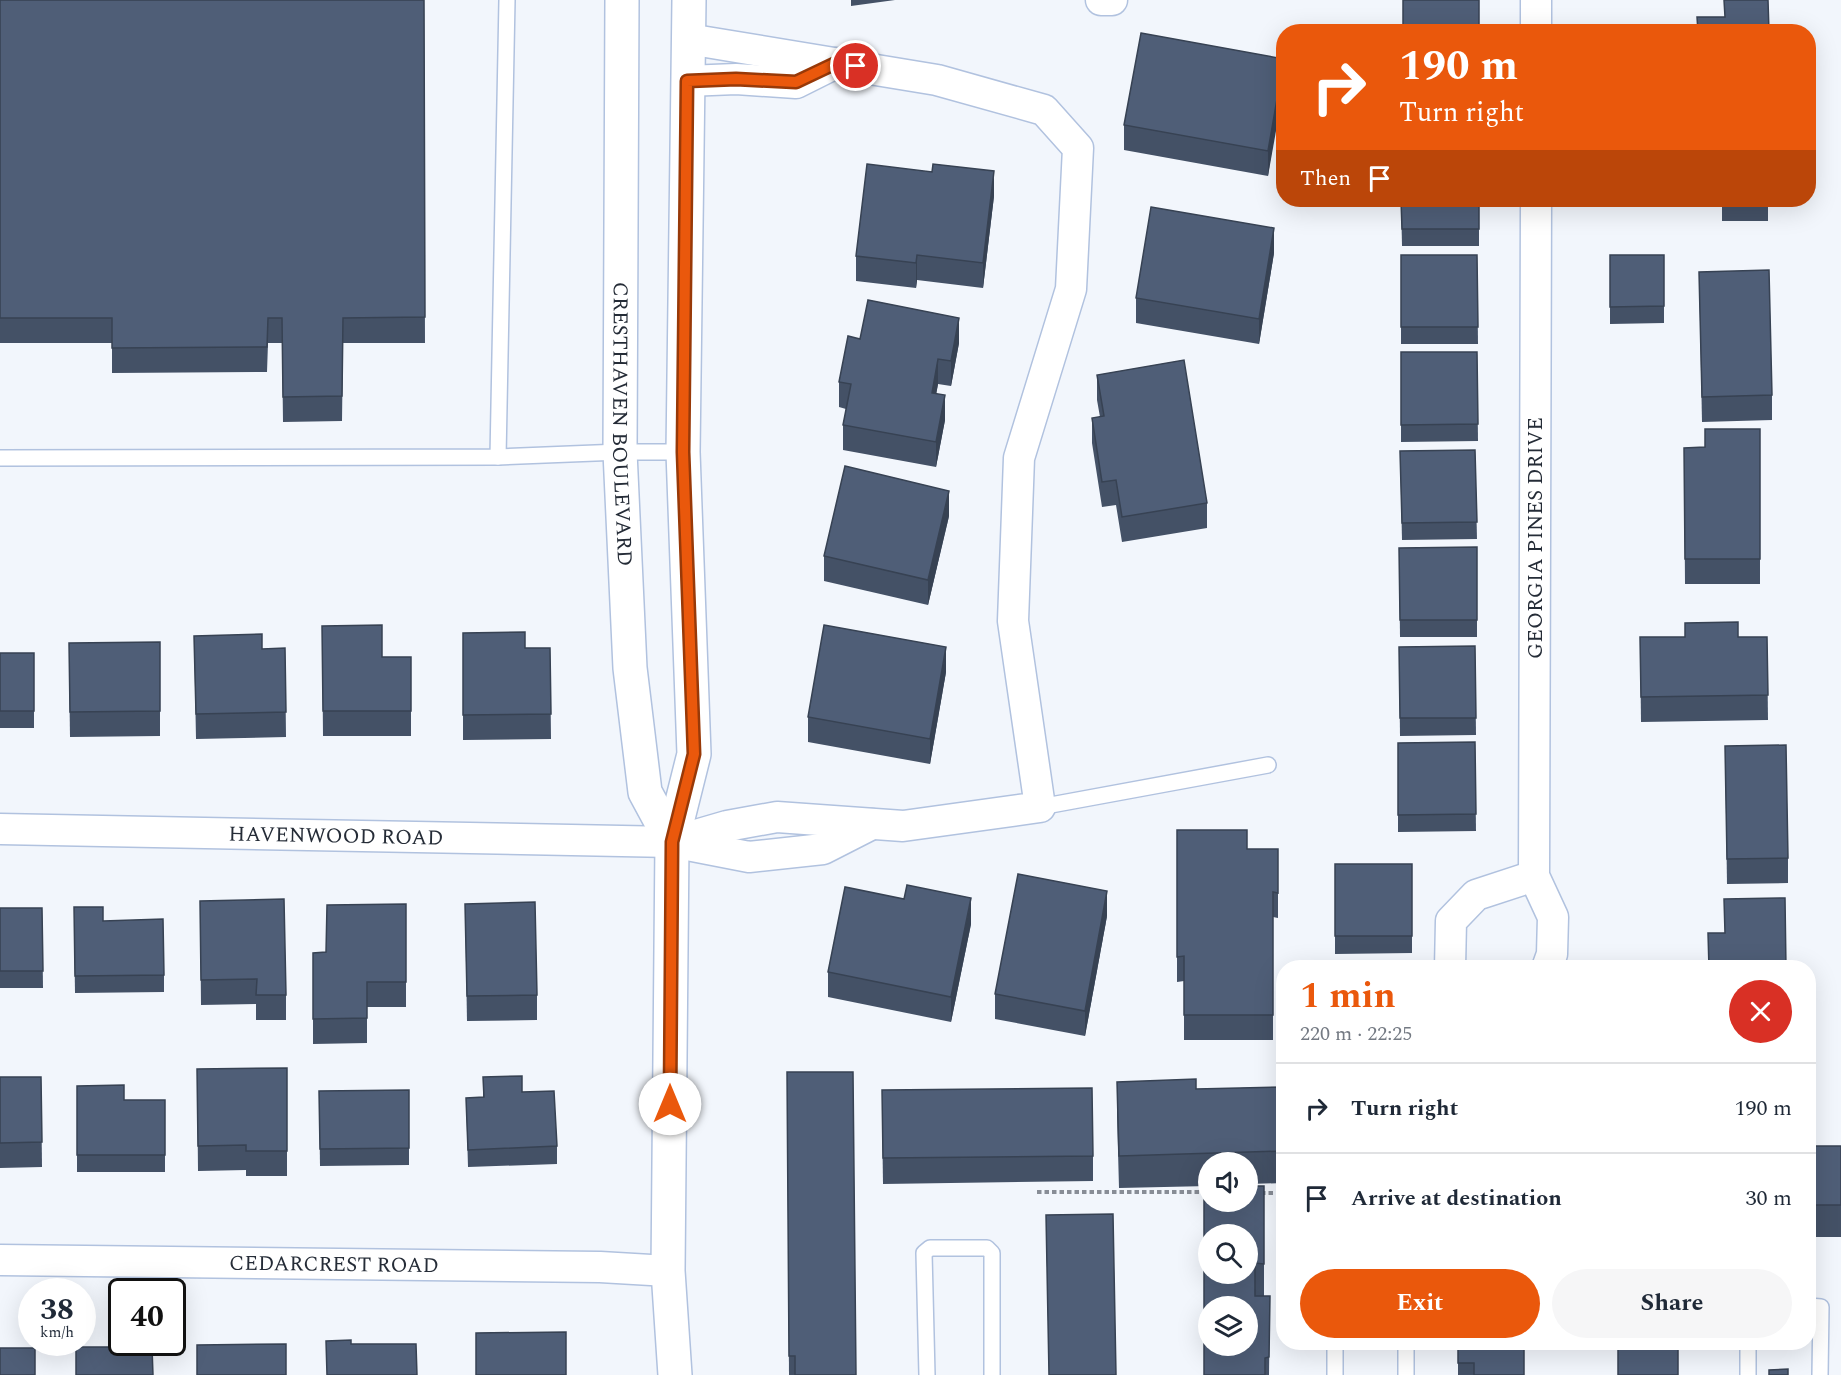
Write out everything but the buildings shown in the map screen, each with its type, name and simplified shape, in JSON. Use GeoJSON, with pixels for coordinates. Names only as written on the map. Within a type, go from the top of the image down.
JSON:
{"type":"FeatureCollection","features":[{"type":"Feature","properties":{"kind":"street","name":"CRESTHAVEN BOULEVARD"},"geometry":{"type":"LineString","coordinates":[[622,0],[620,452],[630,668],[645,792],[672,842]]}},
{"type":"Feature","properties":{"kind":"street","name":"CRESTHAVEN BOULEVARD"},"geometry":{"type":"LineString","coordinates":[[675,1375],[668,1271],[672,842],[694,754],[683,452],[689,0]]}},
{"type":"Feature","properties":{"kind":"street"},"geometry":{"type":"LineString","coordinates":[[1101,0],[1112,0]]}},
{"type":"Feature","properties":{"kind":"street"},"geometry":{"type":"LineString","coordinates":[[1536,0],[1536,24]]}},
{"type":"Feature","properties":{"kind":"street"},"geometry":{"type":"LineString","coordinates":[[688,39],[937,80],[1044,110],[1078,148],[1071,289],[1019,458],[1013,621],[1040,807]]}},
{"type":"Feature","properties":{"kind":"street"},"geometry":{"type":"LineString","coordinates":[[687,81],[736,79],[796,82],[836,63]]}},
{"type":"Feature","properties":{"kind":"street","name":"GEORGIA PINES DRIVE"},"geometry":{"type":"LineString","coordinates":[[1536,207],[1534,876],[1553,917],[1550,960]]}},
{"type":"Feature","properties":{"kind":"street","name":"HAVENWOOD ROAD"},"geometry":{"type":"LineString","coordinates":[[0,829],[672,842],[749,857],[824,849],[872,824],[903,826],[1040,807]]}},
{"type":"Feature","properties":{"kind":"street"},"geometry":{"type":"LineString","coordinates":[[1450,960],[1451,921],[1476,896],[1534,876]]}},
{"type":"Feature","properties":{"kind":"street","name":"CEDARCREST ROAD"},"geometry":{"type":"LineString","coordinates":[[0,1260],[600,1267],[668,1271]]}},
{"type":"Feature","properties":{"kind":"lane"},"geometry":{"type":"LineString","coordinates":[[498,457],[507,0]]}},
{"type":"Feature","properties":{"kind":"lane"},"geometry":{"type":"LineString","coordinates":[[0,458],[498,457],[683,452]]}},
{"type":"Feature","properties":{"kind":"lane"},"geometry":{"type":"LineString","coordinates":[[1040,807],[1268,765]]}},
{"type":"Feature","properties":{"kind":"lane"},"geometry":{"type":"LineString","coordinates":[[927,1375],[924,1253],[930,1248],[987,1248],[992,1253],[992,1375]]}},
{"type":"Feature","properties":{"kind":"lane"},"geometry":{"type":"LineString","coordinates":[[1816,1307],[1821,1307],[1820,1375]]}},
{"type":"Feature","properties":{"kind":"lane"},"geometry":{"type":"LineString","coordinates":[[1335,1350],[1335,1375]]}},
{"type":"Feature","properties":{"kind":"lane"},"geometry":{"type":"LineString","coordinates":[[1406,1350],[1406,1375]]}},
{"type":"Feature","properties":{"kind":"lane"},"geometry":{"type":"LineString","coordinates":[[1748,1350],[1748,1375]]}},
{"type":"Feature","properties":{"kind":"path"},"geometry":{"type":"LineString","coordinates":[[1037,1192],[1198,1192]]}},
{"type":"Feature","properties":{"kind":"path"},"geometry":{"type":"LineString","coordinates":[[1259,1193],[1276,1193]]}},
{"type":"Feature","properties":{"kind":"route"},"geometry":{"type":"LineString","coordinates":[[670,1104],[672,842],[694,754],[683,452],[687,81],[736,79],[796,82],[836,63],[856,66]]}}]}
